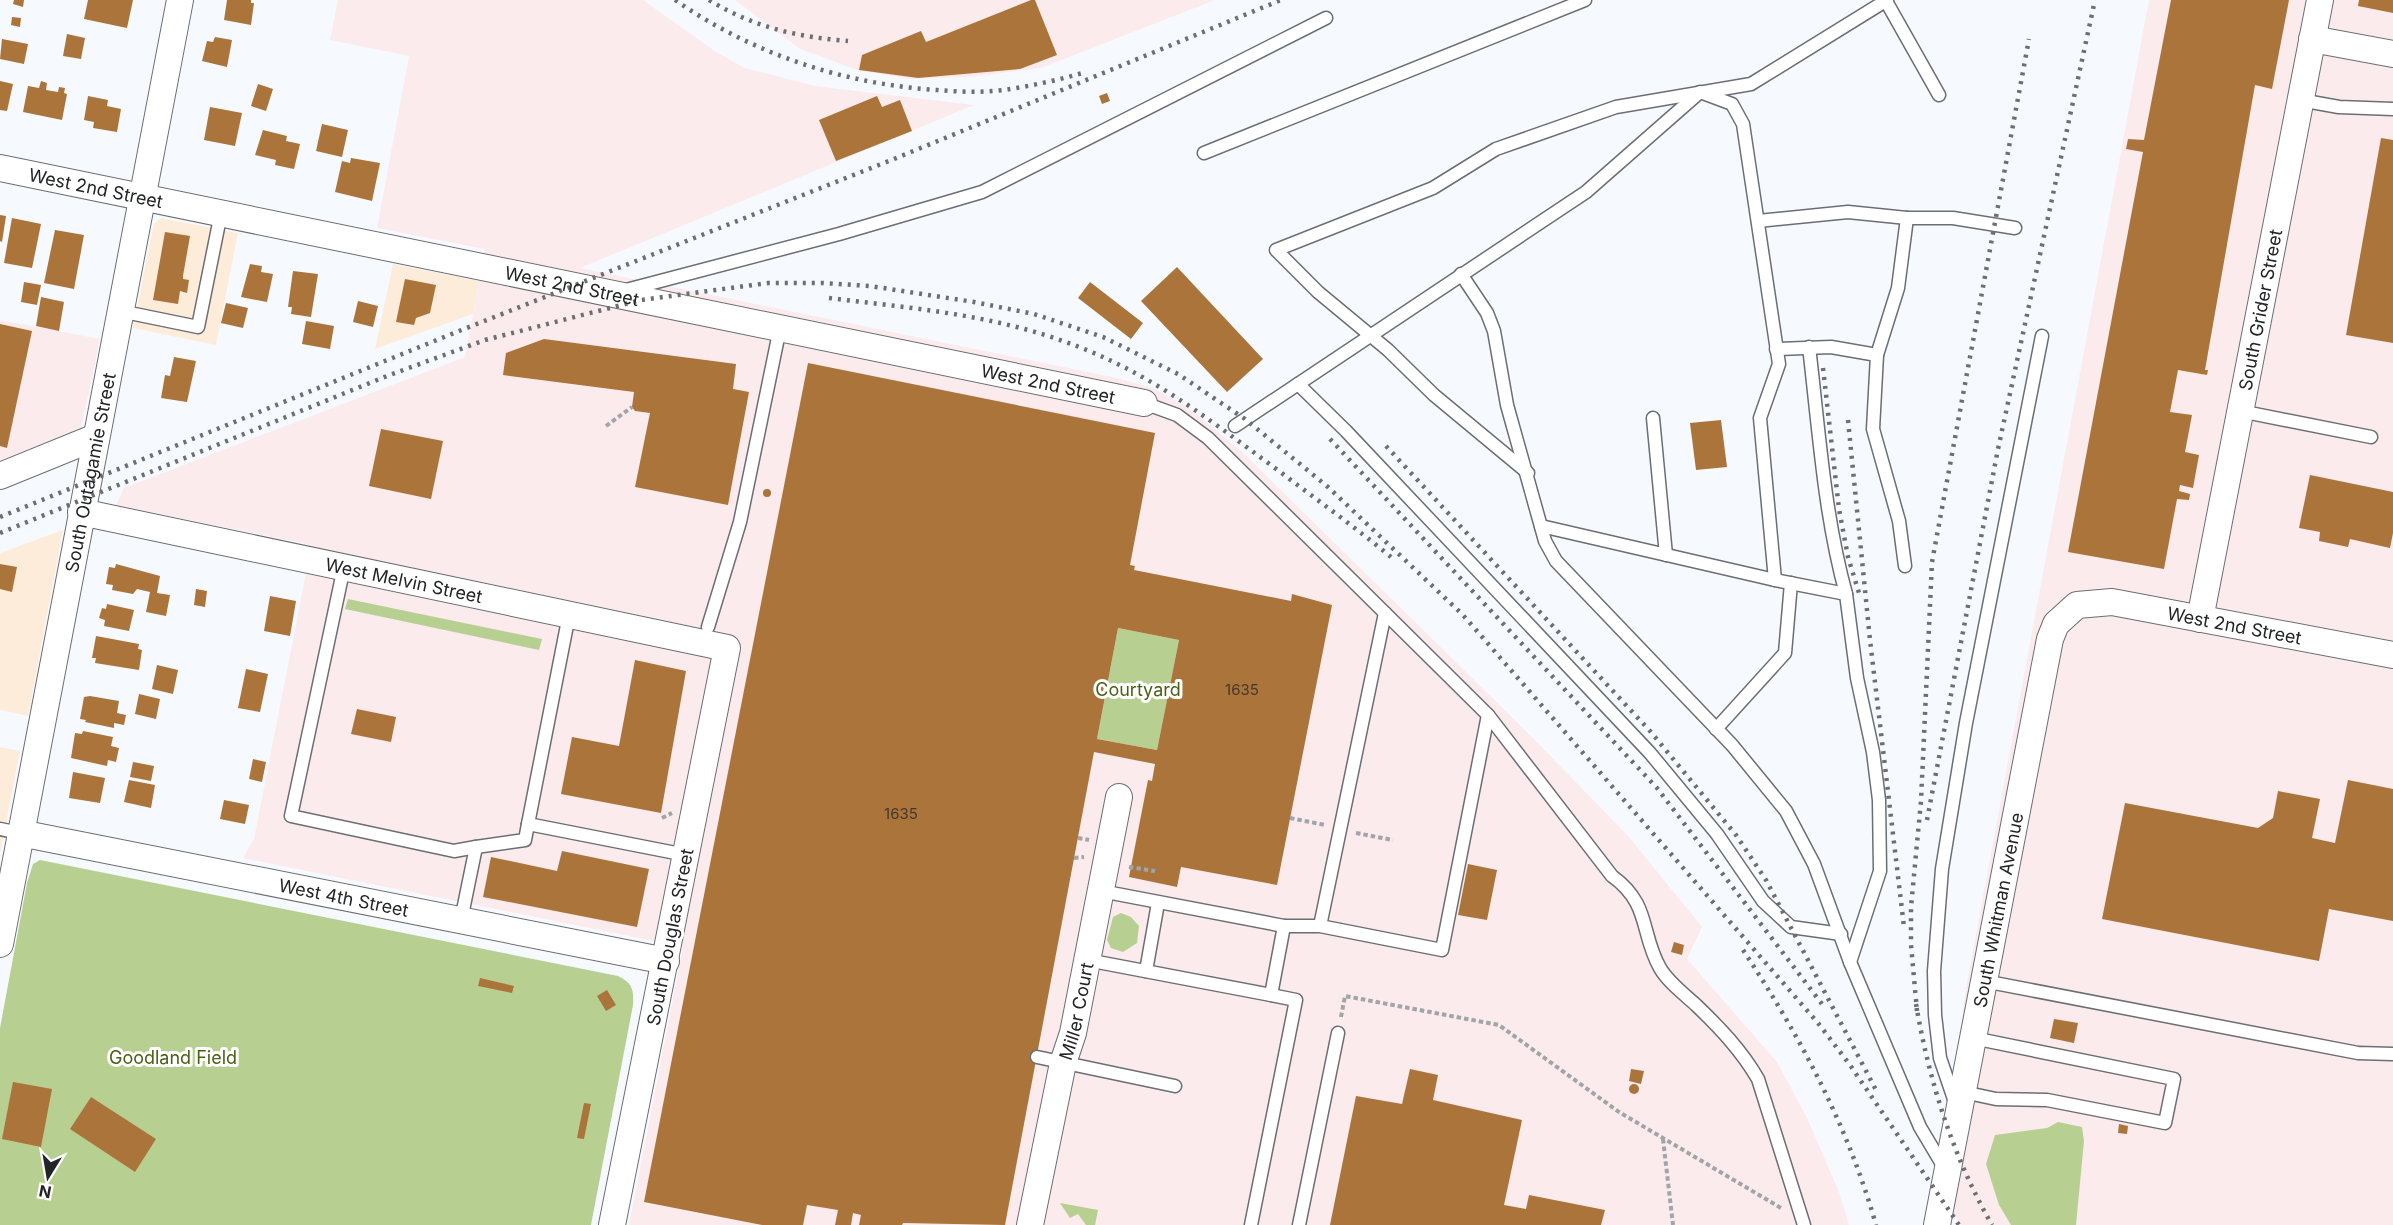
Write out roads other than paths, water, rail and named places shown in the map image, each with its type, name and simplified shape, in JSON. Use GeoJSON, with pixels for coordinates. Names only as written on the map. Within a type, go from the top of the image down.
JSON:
{"type":"FeatureCollection","features":[{"type":"Feature","properties":{"kind":"street","name":"South Outagamie Street"},"geometry":{"type":"LineString","coordinates":[[0,944],[10,831],[81,513],[180,0]]}},
{"type":"Feature","properties":{"kind":"street","name":"South Grider Street"},"geometry":{"type":"LineString","coordinates":[[2200,619],[2320,0]]}},
{"type":"Feature","properties":{"kind":"street"},"geometry":{"type":"LineString","coordinates":[[2312,39],[2393,54]]}},
{"type":"Feature","properties":{"kind":"street","name":"West 2nd Street"},"geometry":{"type":"LineString","coordinates":[[0,168],[1144,403]]}},
{"type":"Feature","properties":{"kind":"street"},"geometry":{"type":"LineString","coordinates":[[0,476],[96,437]]}},
{"type":"Feature","properties":{"kind":"street","name":"West Melvin Street"},"geometry":{"type":"LineString","coordinates":[[81,513],[727,648]]}},
{"type":"Feature","properties":{"kind":"street","name":"West 2nd Street"},"geometry":{"type":"LineString","coordinates":[[2077,605],[2112,603],[2393,655]]}},
{"type":"Feature","properties":{"kind":"street","name":"South Whitman Avenue"},"geometry":{"type":"LineString","coordinates":[[1937,1225],[2050,639],[2056,624],[2077,605]]}},
{"type":"Feature","properties":{"kind":"street","name":"South Douglas Street"},"geometry":{"type":"LineString","coordinates":[[612,1225],[727,648]]}},
{"type":"Feature","properties":{"kind":"street","name":"Miller Court"},"geometry":{"type":"LineString","coordinates":[[1030,1225],[1063,1063],[1073,1033],[1119,797]]}},
{"type":"Feature","properties":{"kind":"street","name":"West 4th Street"},"geometry":{"type":"LineString","coordinates":[[10,831],[666,961]]}},
{"type":"Feature","properties":{"kind":"lane"},"geometry":{"type":"LineString","coordinates":[[1204,153],[1585,0]]}},
{"type":"Feature","properties":{"kind":"lane"},"geometry":{"type":"LineString","coordinates":[[1528,474],[1434,395],[1371,336],[1318,292],[1276,250],[1433,188],[1496,149],[1616,107],[1750,84],[1887,0],[1939,95]]}},
{"type":"Feature","properties":{"kind":"lane"},"geometry":{"type":"LineString","coordinates":[[609,294],[839,234],[982,192],[1326,18]]}},
{"type":"Feature","properties":{"kind":"lane"},"geometry":{"type":"LineString","coordinates":[[1700,92],[1732,104],[1740,115],[1758,221],[1779,364],[1760,418],[1775,580]]}},
{"type":"Feature","properties":{"kind":"lane"},"geometry":{"type":"LineString","coordinates":[[1235,426],[1586,192],[1700,92]]}},
{"type":"Feature","properties":{"kind":"lane"},"geometry":{"type":"LineString","coordinates":[[2300,100],[2339,107],[2393,109]]}},
{"type":"Feature","properties":{"kind":"lane"},"geometry":{"type":"LineString","coordinates":[[1758,221],[1848,212],[1907,218],[1962,219],[2015,228]]}},
{"type":"Feature","properties":{"kind":"lane"},"geometry":{"type":"LineString","coordinates":[[120,311],[198,327],[221,213]]}},
{"type":"Feature","properties":{"kind":"lane"},"geometry":{"type":"LineString","coordinates":[[1905,566],[1899,521],[1873,429],[1877,355],[1898,288],[1907,218]]}},
{"type":"Feature","properties":{"kind":"lane"},"geometry":{"type":"LineString","coordinates":[[1461,274],[1487,314],[1494,331],[1507,405],[1541,526],[1556,561],[1716,729],[1786,811],[1814,864],[1851,962],[1920,1127],[1947,1173]]}},
{"type":"Feature","properties":{"kind":"lane"},"geometry":{"type":"LineString","coordinates":[[708,627],[742,516],[780,328]]}},
{"type":"Feature","properties":{"kind":"lane"},"geometry":{"type":"LineString","coordinates":[[1974,1038],[2174,1079],[2165,1123],[2047,1100],[1996,1099],[1961,1103],[1940,1058],[1935,1015],[1934,971],[1942,869],[1966,723],[2042,336]]}},
{"type":"Feature","properties":{"kind":"lane"},"geometry":{"type":"LineString","coordinates":[[1809,347],[1828,517],[1846,594],[1857,678],[1873,752],[1879,800],[1880,870],[1851,962]]}},
{"type":"Feature","properties":{"kind":"lane"},"geometry":{"type":"LineString","coordinates":[[1776,349],[1831,347],[1877,355]]}},
{"type":"Feature","properties":{"kind":"lane"},"geometry":{"type":"LineString","coordinates":[[1298,384],[1650,753],[1717,834],[1763,901],[1791,927],[1841,934]]}},
{"type":"Feature","properties":{"kind":"lane"},"geometry":{"type":"LineString","coordinates":[[1144,403],[1177,415],[1208,438],[1488,714],[1612,876],[1633,896],[1642,912],[1660,968],[1736,1046],[1748,1062],[1758,1079],[1804,1223]]}},
{"type":"Feature","properties":{"kind":"lane"},"geometry":{"type":"LineString","coordinates":[[2240,411],[2371,437]]}},
{"type":"Feature","properties":{"kind":"lane"},"geometry":{"type":"LineString","coordinates":[[1653,418],[1666,555]]}},
{"type":"Feature","properties":{"kind":"lane"},"geometry":{"type":"LineString","coordinates":[[1541,526],[1846,594]]}},
{"type":"Feature","properties":{"kind":"lane"},"geometry":{"type":"LineString","coordinates":[[344,567],[291,816],[454,851],[525,840],[569,615]]}},
{"type":"Feature","properties":{"kind":"lane"},"geometry":{"type":"LineString","coordinates":[[1716,729],[1785,653],[1791,583]]}},
{"type":"Feature","properties":{"kind":"lane"},"geometry":{"type":"LineString","coordinates":[[1320,926],[1385,613]]}},
{"type":"Feature","properties":{"kind":"lane"},"geometry":{"type":"LineString","coordinates":[[1101,891],[1284,926],[1320,926],[1442,950],[1488,714]]}},
{"type":"Feature","properties":{"kind":"lane"},"geometry":{"type":"LineString","coordinates":[[528,824],[686,855]]}},
{"type":"Feature","properties":{"kind":"lane"},"geometry":{"type":"LineString","coordinates":[[460,921],[476,847]]}},
{"type":"Feature","properties":{"kind":"lane"},"geometry":{"type":"LineString","coordinates":[[1146,971],[1158,903]]}},
{"type":"Feature","properties":{"kind":"lane"},"geometry":{"type":"LineString","coordinates":[[1271,995],[1284,926]]}},
{"type":"Feature","properties":{"kind":"lane"},"geometry":{"type":"LineString","coordinates":[[1087,960],[1296,1000],[1251,1225]]}},
{"type":"Feature","properties":{"kind":"lane"},"geometry":{"type":"LineString","coordinates":[[1984,981],[2358,1053],[2393,1054]]}},
{"type":"Feature","properties":{"kind":"lane"},"geometry":{"type":"LineString","coordinates":[[1299,1225],[1338,1033]]}},
{"type":"Feature","properties":{"kind":"lane"},"geometry":{"type":"LineString","coordinates":[[1037,1058],[1175,1086]]}},
{"type":"Feature","properties":{"kind":"railway"},"geometry":{"type":"LineString","coordinates":[[675,0],[705,19],[767,51],[833,73],[867,81],[902,87],[983,92],[1029,86],[1086,72]]}},
{"type":"Feature","properties":{"kind":"railway"},"geometry":{"type":"LineString","coordinates":[[709,0],[759,24],[811,37],[848,41]]}},
{"type":"Feature","properties":{"kind":"railway"},"geometry":{"type":"LineString","coordinates":[[0,517],[459,331],[894,159],[1281,0]]}},
{"type":"Feature","properties":{"kind":"railway"},"geometry":{"type":"LineString","coordinates":[[1927,820],[1998,449],[2095,0]]}},
{"type":"Feature","properties":{"kind":"railway"},"geometry":{"type":"LineString","coordinates":[[1917,1011],[1911,945],[1911,907],[1921,801],[1932,562],[2029,39]]}},
{"type":"Feature","properties":{"kind":"railway"},"geometry":{"type":"LineString","coordinates":[[0,533],[387,376],[485,340],[641,300],[768,283],[870,286],[1034,314],[1103,337],[1178,374],[1245,419],[1328,487],[1463,615],[1818,1023],[1850,1065],[1959,1225]]}},
{"type":"Feature","properties":{"kind":"railway"},"geometry":{"type":"LineString","coordinates":[[829,298],[938,312],[1019,327],[1079,347],[1111,361],[1196,410],[1391,557]]}},
{"type":"Feature","properties":{"kind":"railway"},"geometry":{"type":"LineString","coordinates":[[1823,368],[1839,509],[1848,557],[1859,593]]}},
{"type":"Feature","properties":{"kind":"railway"},"geometry":{"type":"LineString","coordinates":[[1848,420],[1870,640],[1904,927]]}},
{"type":"Feature","properties":{"kind":"railway"},"geometry":{"type":"LineString","coordinates":[[1330,439],[1657,788],[1822,1004]]}},
{"type":"Feature","properties":{"kind":"railway"},"geometry":{"type":"LineString","coordinates":[[1386,446],[1650,731],[1736,835],[1766,880],[1876,1090]]}},
{"type":"Feature","properties":{"kind":"railway"},"geometry":{"type":"LineString","coordinates":[[1743,950],[1784,1015],[1837,1117],[1865,1188],[1876,1225]]}},
{"type":"Feature","properties":{"kind":"railway"},"geometry":{"type":"LineString","coordinates":[[1916,1004],[1921,1033],[1944,1118],[1966,1173],[1992,1225]]}},
{"type":"Feature","properties":{"kind":"park label","name":"Courtyard"},"geometry":{"type":"Point","coordinates":[1138,689]}},
{"type":"Feature","properties":{"kind":"park label","name":"Goodland Field"},"geometry":{"type":"Point","coordinates":[173,1057]}}]}
